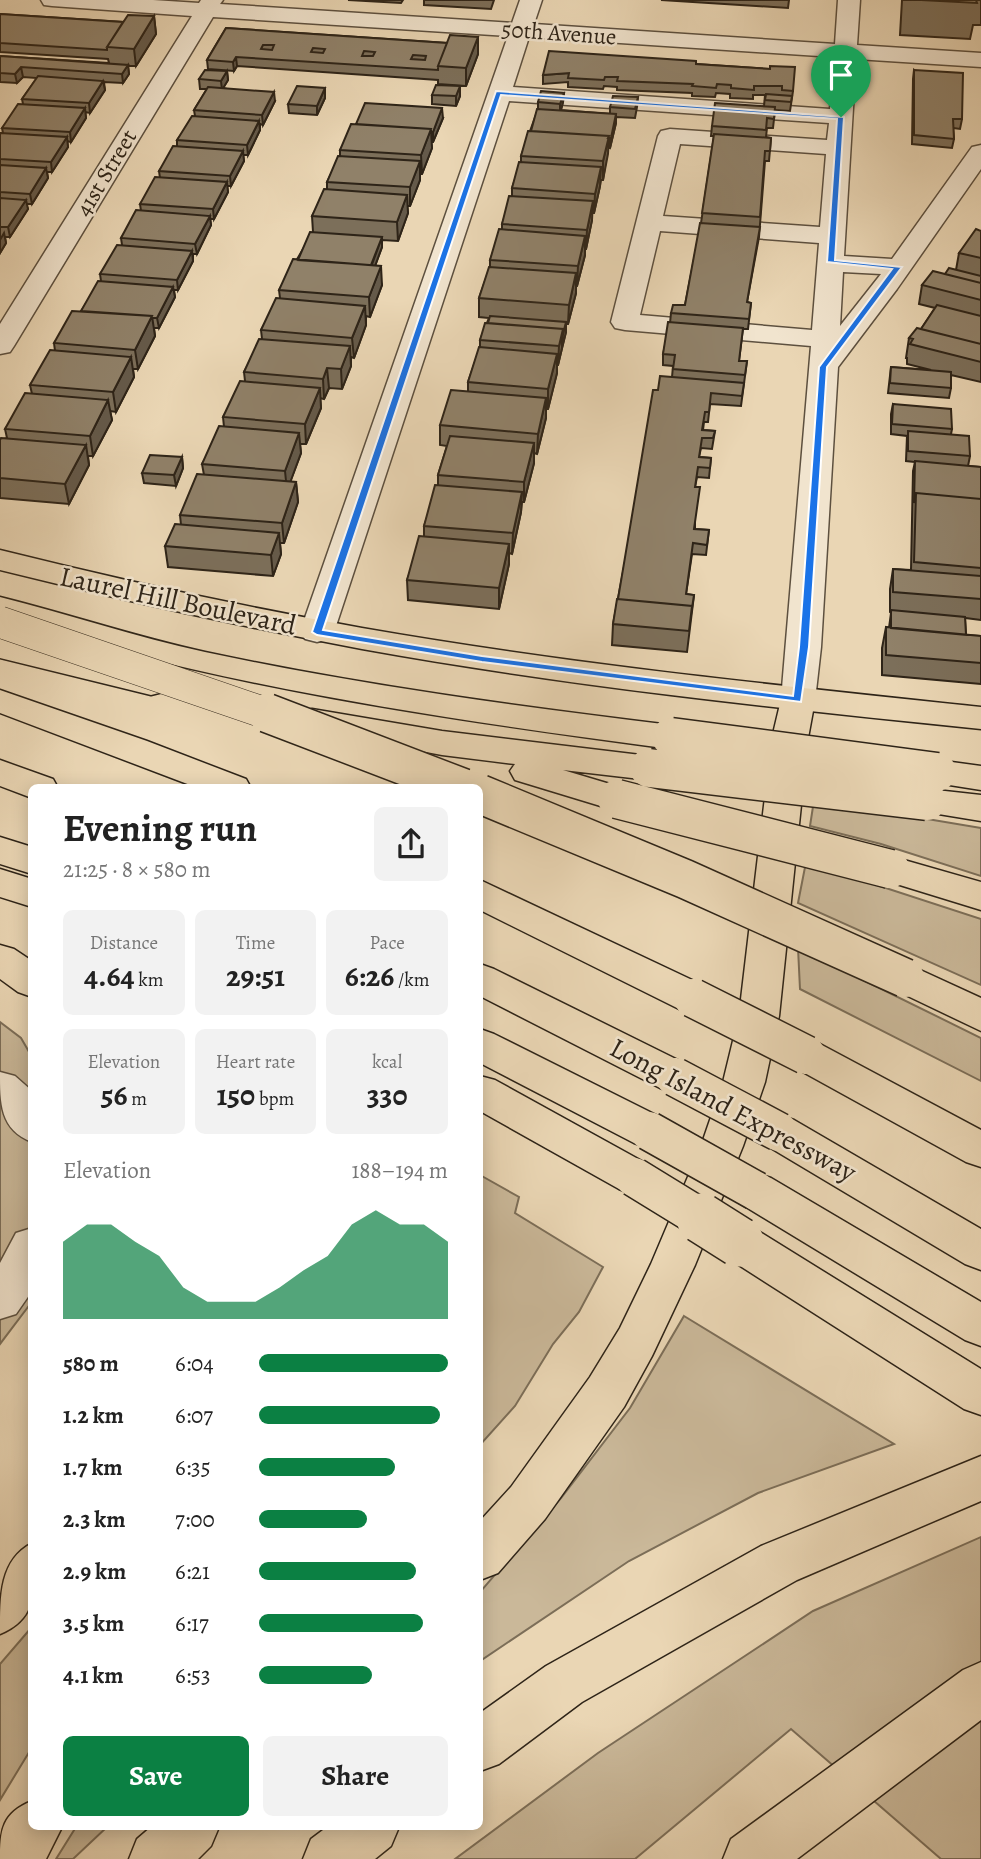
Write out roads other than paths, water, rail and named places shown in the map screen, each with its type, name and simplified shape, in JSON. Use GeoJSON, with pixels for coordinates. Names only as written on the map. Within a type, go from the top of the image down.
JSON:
{"type":"FeatureCollection","features":[{"type":"Feature","properties":{"kind":"main road","name":"Laurel Hill Boulevard"},"geometry":{"type":"LineString","coordinates":[[0,560],[156,599],[317,632],[482,659],[798,700],[981,718]]}},
{"type":"Feature","properties":{"kind":"main road"},"geometry":{"type":"LineString","coordinates":[[0,607],[132,646],[275,678],[530,719],[671,737],[932,787],[981,807]]}},
{"type":"Feature","properties":{"kind":"main road"},"geometry":{"type":"LineString","coordinates":[[0,622],[226,698],[452,784]]}},
{"type":"Feature","properties":{"kind":"main road"},"geometry":{"type":"LineString","coordinates":[[0,647],[198,695],[328,723],[442,743],[649,768],[932,787],[981,778]]}},
{"type":"Feature","properties":{"kind":"main road"},"geometry":{"type":"LineString","coordinates":[[483,1553],[528,1503],[607,1392],[636,1342],[673,1265],[722,1146],[744,1082],[759,1016],[790,738],[798,700]]}},
{"type":"Feature","properties":{"kind":"main road"},"geometry":{"type":"LineString","coordinates":[[0,701],[135,749],[223,784]]}},
{"type":"Feature","properties":{"kind":"main road"},"geometry":{"type":"LineString","coordinates":[[442,743],[617,799],[890,869],[981,896]]}},
{"type":"Feature","properties":{"kind":"main road"},"geometry":{"type":"LineString","coordinates":[[0,772],[30,784]]}},
{"type":"Feature","properties":{"kind":"main road"},"geometry":{"type":"LineString","coordinates":[[483,795],[685,879],[905,978],[981,1016]]}},
{"type":"Feature","properties":{"kind":"main road"},"geometry":{"type":"LineString","coordinates":[[0,850],[28,860]]}},
{"type":"Feature","properties":{"kind":"main road"},"geometry":{"type":"LineString","coordinates":[[0,882],[28,892]]}},
{"type":"Feature","properties":{"kind":"main road"},"geometry":{"type":"LineString","coordinates":[[483,895],[806,1055],[981,1150]]}},
{"type":"Feature","properties":{"kind":"main road"},"geometry":{"type":"LineString","coordinates":[[0,959],[28,979]]}},
{"type":"Feature","properties":{"kind":"main road","name":"Long Island Expressway"},"geometry":{"type":"LineString","coordinates":[[483,981],[779,1132],[981,1251]]}},
{"type":"Feature","properties":{"kind":"main road"},"geometry":{"type":"LineString","coordinates":[[483,1047],[649,1131],[756,1191],[981,1326]]}},
{"type":"Feature","properties":{"kind":"main road"},"geometry":{"type":"LineString","coordinates":[[483,1094],[634,1177],[974,1390]]}},
{"type":"Feature","properties":{"kind":"main road"},"geometry":{"type":"LineString","coordinates":[[483,1743],[564,1684],[779,1563],[981,1478]]}},
{"type":"Feature","properties":{"kind":"main road"},"geometry":{"type":"LineString","coordinates":[[0,1609],[28,1572]]}},
{"type":"Feature","properties":{"kind":"main road"},"geometry":{"type":"LineString","coordinates":[[751,1859],[981,1688]]}},
{"type":"Feature","properties":{"kind":"main road"},"geometry":{"type":"LineString","coordinates":[[14,1859],[33,1830]]}},
{"type":"Feature","properties":{"kind":"main road"},"geometry":{"type":"LineString","coordinates":[[157,1859],[189,1830]]}},
{"type":"Feature","properties":{"kind":"main road"},"geometry":{"type":"LineString","coordinates":[[331,1859],[368,1830]]}},
{"type":"Feature","properties":{"kind":"street","name":"50th Avenue"},"geometry":{"type":"LineString","coordinates":[[52,0],[209,5],[521,30],[981,60]]}},
{"type":"Feature","properties":{"kind":"street"},"geometry":{"type":"LineString","coordinates":[[317,632],[531,0]]}},
{"type":"Feature","properties":{"kind":"street"},"geometry":{"type":"LineString","coordinates":[[798,700],[804,647],[849,0]]}},
{"type":"Feature","properties":{"kind":"street","name":"41st Street"},"geometry":{"type":"LineString","coordinates":[[0,346],[209,5]]}},
{"type":"Feature","properties":{"kind":"street"},"geometry":{"type":"LineString","coordinates":[[499,93],[841,117]]}},
{"type":"Feature","properties":{"kind":"street"},"geometry":{"type":"LineString","coordinates":[[824,353],[625,322],[670,136],[839,148]]}},
{"type":"Feature","properties":{"kind":"street"},"geometry":{"type":"LineString","coordinates":[[824,353],[898,267],[981,152]]}},
{"type":"Feature","properties":{"kind":"street"},"geometry":{"type":"LineString","coordinates":[[649,223],[832,249],[898,267]]}},
{"type":"Feature","properties":{"kind":"street"},"geometry":{"type":"LineString","coordinates":[[0,1087],[14,1099],[28,1119]]}},
{"type":"Feature","properties":{"kind":"street"},"geometry":{"type":"LineString","coordinates":[[0,1300],[28,1255]]}}]}
